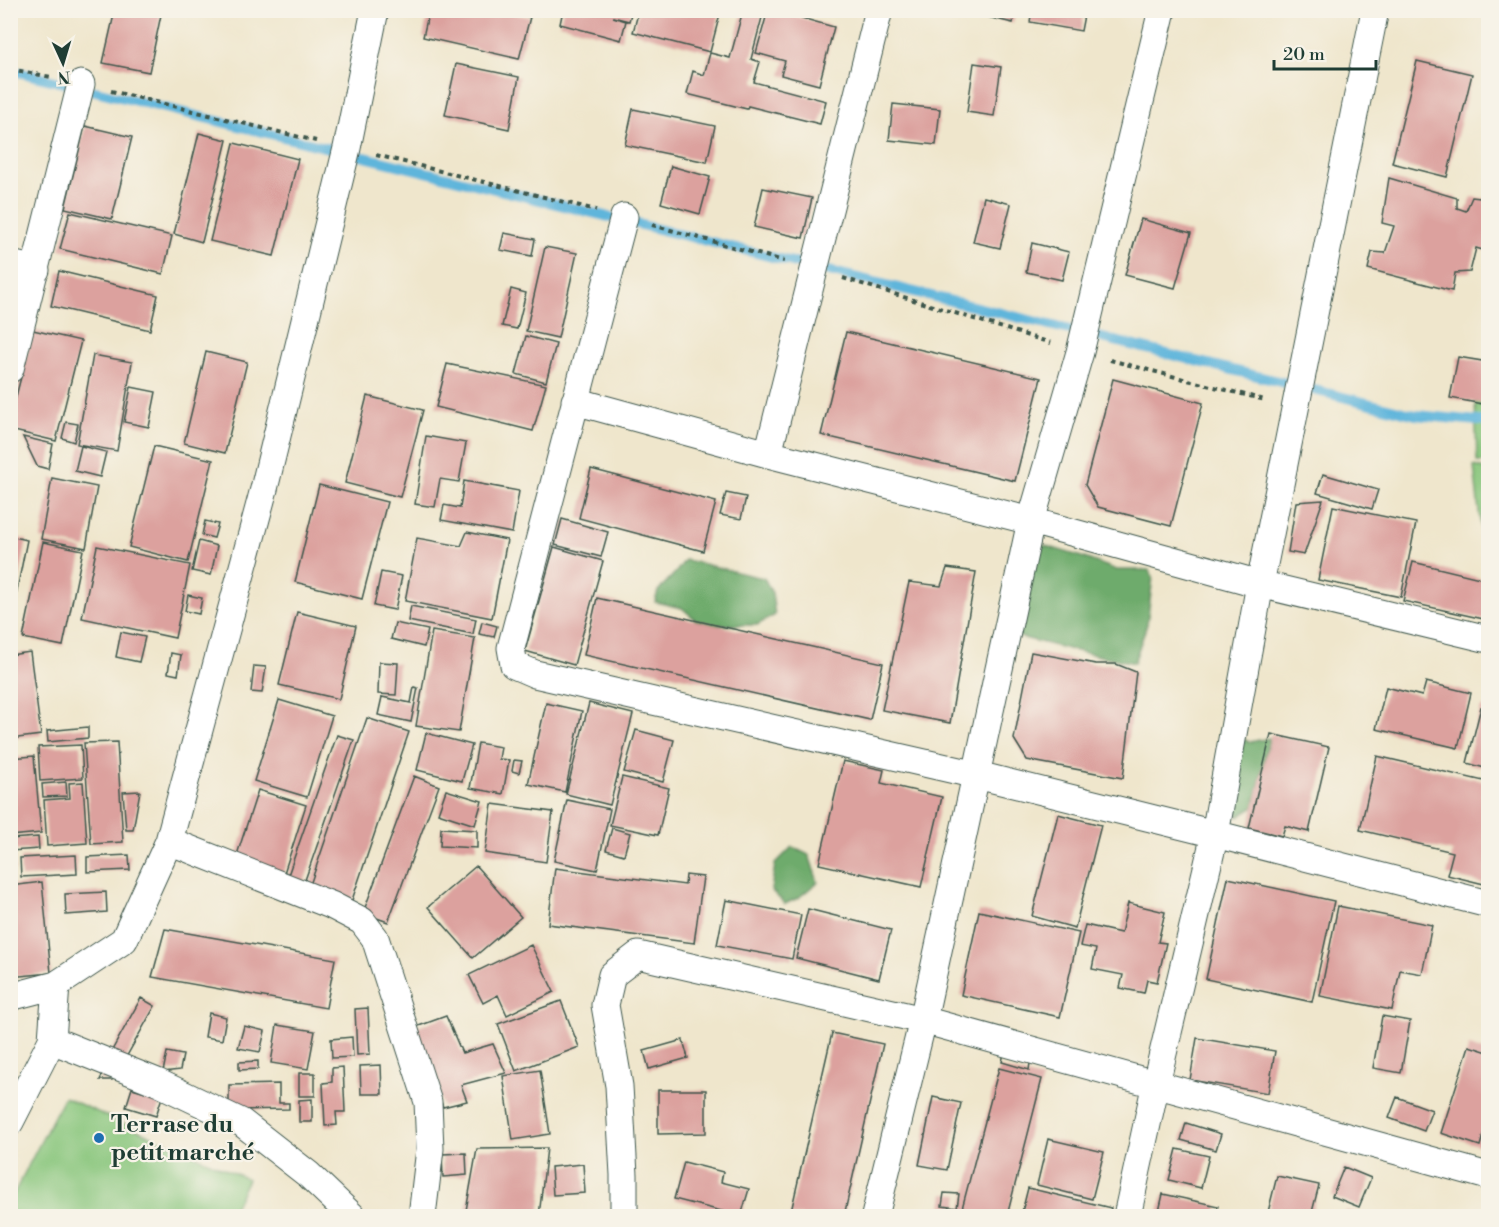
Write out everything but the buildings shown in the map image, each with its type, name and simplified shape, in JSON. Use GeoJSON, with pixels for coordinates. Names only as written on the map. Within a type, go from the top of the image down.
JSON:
{"type":"FeatureCollection","features":[{"type":"Feature","properties":{"kind":"street"},"geometry":{"type":"LineString","coordinates":[[10,997],[56,985],[124,940],[169,841],[264,489],[347,148],[375,10]]}},
{"type":"Feature","properties":{"kind":"street"},"geometry":{"type":"LineString","coordinates":[[875,1216],[977,775],[1031,521],[1080,352],[1162,10]]}},
{"type":"Feature","properties":{"kind":"street"},"geometry":{"type":"LineString","coordinates":[[1127,1216],[1215,834],[1260,584],[1375,10]]}},
{"type":"Feature","properties":{"kind":"street"},"geometry":{"type":"LineString","coordinates":[[768,454],[874,12]]}},
{"type":"Feature","properties":{"kind":"street"},"geometry":{"type":"LineString","coordinates":[[10,369],[23,267],[81,84]]}},
{"type":"Feature","properties":{"kind":"street"},"geometry":{"type":"LineString","coordinates":[[624,217],[511,648],[514,666],[535,674],[977,775],[1488,904]]}},
{"type":"Feature","properties":{"kind":"street"},"geometry":{"type":"LineString","coordinates":[[575,401],[1260,584],[1488,639]]}},
{"type":"Feature","properties":{"kind":"street"},"geometry":{"type":"LineString","coordinates":[[169,841],[331,904],[362,921],[375,938],[428,1102],[430,1149],[422,1216]]}},
{"type":"Feature","properties":{"kind":"street"},"geometry":{"type":"LineString","coordinates":[[624,1216],[619,1086],[605,1005],[612,975],[638,955],[922,1020],[1488,1176]]}},
{"type":"Feature","properties":{"kind":"street"},"geometry":{"type":"LineString","coordinates":[[10,1122],[52,1040],[56,985]]}},
{"type":"Feature","properties":{"kind":"street"},"geometry":{"type":"LineString","coordinates":[[52,1040],[157,1082],[241,1122],[309,1175],[352,1216]]}},
{"type":"Feature","properties":{"kind":"green space"},"geometry":{"type":"Polygon","coordinates":[[[1475,400],[1488,401],[1488,462],[1477,462],[1475,400]]]}},
{"type":"Feature","properties":{"kind":"green space"},"geometry":{"type":"Polygon","coordinates":[[[1474,466],[1488,470],[1488,557],[1484,557],[1474,466]]]}},
{"type":"Feature","properties":{"kind":"green space"},"geometry":{"type":"Polygon","coordinates":[[[1033,542],[1117,570],[1149,570],[1153,577],[1147,624],[1134,663],[1007,634],[1033,542]]]}},
{"type":"Feature","properties":{"kind":"green space"},"geometry":{"type":"Polygon","coordinates":[[[685,560],[764,578],[772,593],[775,615],[757,625],[715,625],[696,620],[682,608],[655,602],[658,591],[685,560]]]}},
{"type":"Feature","properties":{"kind":"green space"},"geometry":{"type":"Polygon","coordinates":[[[1240,738],[1250,742],[1269,738],[1254,807],[1238,817],[1235,803],[1240,738]]]}},
{"type":"Feature","properties":{"kind":"green space"},"geometry":{"type":"Polygon","coordinates":[[[792,847],[809,855],[818,882],[798,898],[785,904],[771,890],[775,864],[792,847]]]}},
{"type":"Feature","properties":{"kind":"green space","name":"Terrase du petit marché"},"geometry":{"type":"Polygon","coordinates":[[[64,1097],[248,1179],[230,1216],[11,1216],[11,1199],[64,1097]]]}},
{"type":"Feature","properties":{"kind":"waterway"},"geometry":{"type":"LineString","coordinates":[[10,70],[1416,415],[1488,422]]}},
{"type":"Feature","properties":{"kind":"place","name":"Terrase du petit marché"},"geometry":{"type":"Point","coordinates":[99,1138]}}]}
